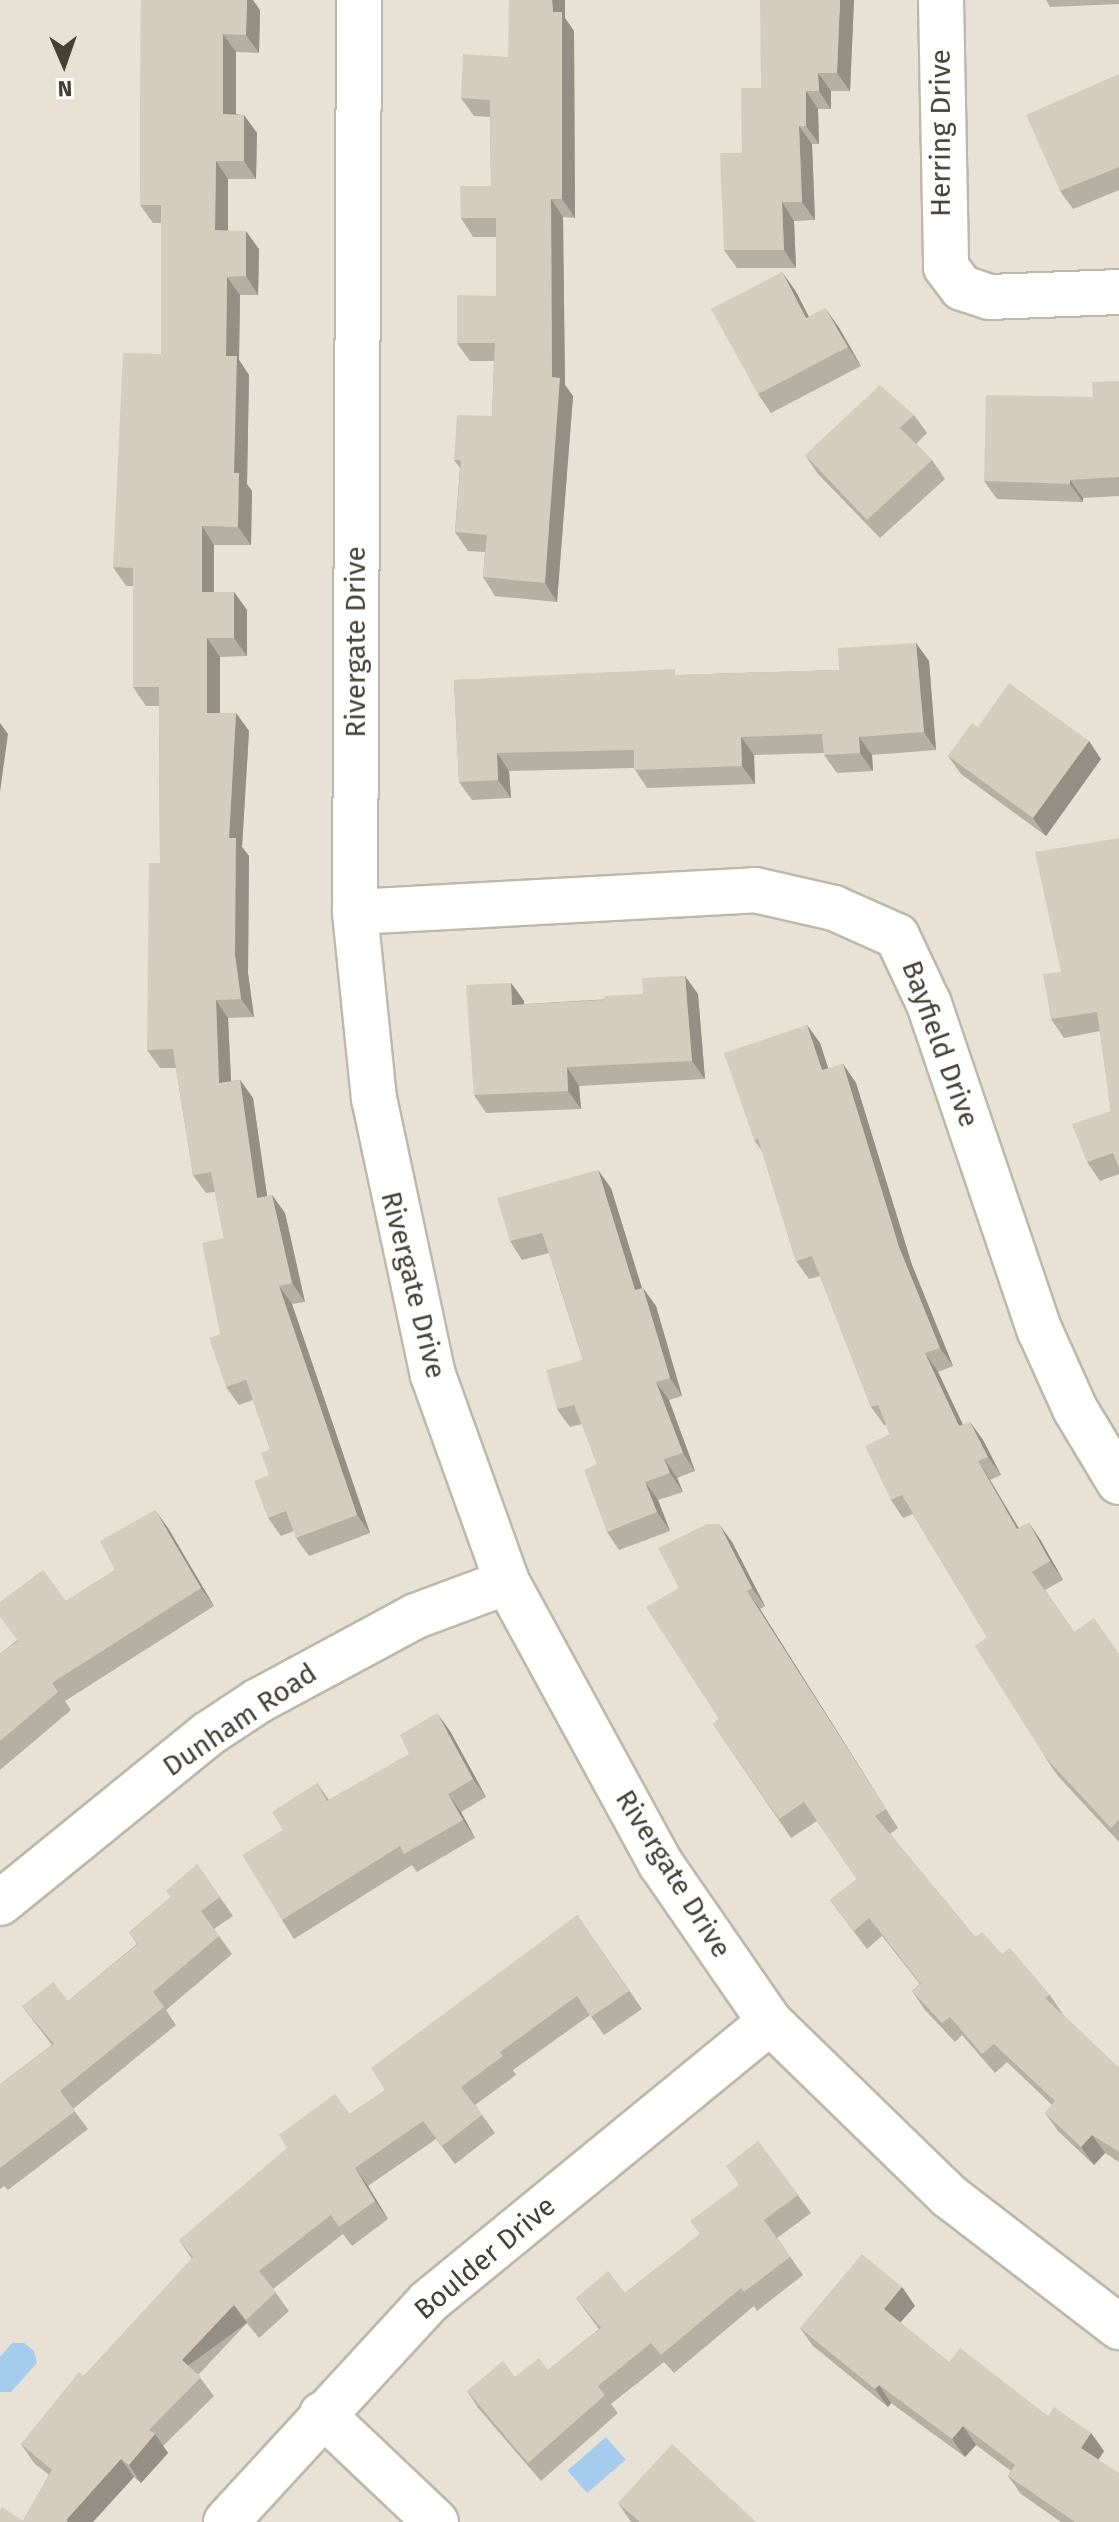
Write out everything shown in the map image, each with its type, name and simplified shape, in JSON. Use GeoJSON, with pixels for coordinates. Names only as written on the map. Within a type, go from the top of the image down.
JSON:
{"type":"FeatureCollection","features":[{"type":"Feature","properties":{"kind":"street","name":"Rivergate Drive"},"geometry":{"type":"LineString","coordinates":[[359,0],[355,912],[374,1098],[391,1197],[433,1375],[507,1582],[661,1864],[770,2022],[949,2196],[1119,2327]]}},
{"type":"Feature","properties":{"kind":"street","name":"Herring Drive"},"geometry":{"type":"LineString","coordinates":[[941,0],[946,267],[962,288],[989,297],[1119,292]]}},
{"type":"Feature","properties":{"kind":"street","name":"Bayfield Drive"},"geometry":{"type":"LineString","coordinates":[[355,912],[755,890],[834,908],[897,936],[929,1004],[1040,1331],[1075,1409],[1119,1482]]}},
{"type":"Feature","properties":{"kind":"street","name":"Dunham Road"},"geometry":{"type":"LineString","coordinates":[[0,1903],[208,1734],[258,1701],[416,1616],[507,1582]]}},
{"type":"Feature","properties":{"kind":"street","name":"Boulder Drive"},"geometry":{"type":"LineString","coordinates":[[226,2522],[428,2302],[770,2022]]}},
{"type":"Feature","properties":{"kind":"street"},"geometry":{"type":"LineString","coordinates":[[322,2414],[436,2522]]}},
{"type":"Feature","properties":{"kind":"shaded area"},"geometry":{"type":"Polygon","coordinates":[[[0,0],[1119,0],[1119,2522],[0,2522],[0,0]]]}},
{"type":"Feature","properties":{"kind":"water"},"geometry":{"type":"Polygon","coordinates":[[[12,2343],[24,2343],[34,2351],[37,2363],[11,2392],[0,2392],[0,2357],[12,2343]]]}},
{"type":"Feature","properties":{"kind":"water"},"geometry":{"type":"Polygon","coordinates":[[[606,2437],[626,2460],[587,2493],[568,2470],[606,2437]]]}},
{"type":"Feature","properties":{"kind":"building"},"geometry":{"type":"Polygon","coordinates":[[[141,0],[247,0],[246,35],[223,34],[223,114],[244,115],[244,161],[216,161],[215,230],[246,231],[246,276],[227,277],[226,356],[237,356],[234,473],[239,473],[238,527],[202,526],[202,592],[234,592],[234,638],[207,638],[207,713],[236,713],[229,838],[236,838],[235,955],[241,999],[216,1000],[219,1083],[240,1080],[257,1198],[272,1195],[292,1283],[279,1286],[357,1515],[296,1538],[286,1511],[268,1518],[254,1481],[269,1475],[261,1453],[270,1449],[246,1380],[226,1387],[209,1338],[220,1334],[202,1243],[224,1238],[211,1172],[193,1175],[173,1049],[147,1050],[149,863],[160,863],[159,687],[133,687],[133,568],[113,567],[123,353],[161,354],[161,205],[140,205],[141,0]]]}},
{"type":"Feature","properties":{"kind":"building"},"geometry":{"type":"Polygon","coordinates":[[[509,0],[552,0],[553,12],[562,12],[562,199],[551,199],[552,377],[560,378],[545,583],[483,577],[487,535],[455,532],[461,460],[454,460],[457,415],[492,416],[495,343],[457,343],[457,295],[496,296],[496,218],[461,218],[460,186],[491,186],[490,100],[461,98],[463,54],[508,57],[509,0]]]}},
{"type":"Feature","properties":{"kind":"building"},"geometry":{"type":"Polygon","coordinates":[[[760,0],[840,0],[837,73],[818,73],[819,91],[806,91],[806,126],[799,126],[802,202],[782,202],[784,250],[724,250],[720,153],[742,153],[741,88],[761,88],[760,0]]]}},
{"type":"Feature","properties":{"kind":"building"},"geometry":{"type":"Polygon","coordinates":[[[1119,74],[1119,167],[1060,191],[1026,115],[1119,74]]]}},
{"type":"Feature","properties":{"kind":"building"},"geometry":{"type":"Polygon","coordinates":[[[782,272],[806,318],[825,308],[848,347],[758,394],[711,309],[782,272]]]}},
{"type":"Feature","properties":{"kind":"building"},"geometry":{"type":"Polygon","coordinates":[[[1119,381],[1119,477],[1070,480],[1070,484],[984,481],[986,395],[1093,397],[1092,382],[1119,381]]]}},
{"type":"Feature","properties":{"kind":"building"},"geometry":{"type":"Polygon","coordinates":[[[880,385],[914,415],[900,428],[932,460],[867,520],[805,455],[880,385]]]}},
{"type":"Feature","properties":{"kind":"building"},"geometry":{"type":"Polygon","coordinates":[[[916,643],[924,732],[859,737],[860,753],[824,755],[822,734],[741,737],[742,766],[634,770],[634,750],[497,753],[498,780],[459,782],[454,680],[675,669],[675,675],[839,670],[838,648],[916,643]]]}},
{"type":"Feature","properties":{"kind":"building"},"geometry":{"type":"Polygon","coordinates":[[[1009,683],[1089,741],[1033,818],[948,756],[972,723],[978,727],[1009,683]]]}},
{"type":"Feature","properties":{"kind":"building"},"geometry":{"type":"Polygon","coordinates":[[[1119,838],[1119,1168],[1113,1153],[1087,1162],[1072,1124],[1111,1111],[1097,1012],[1051,1019],[1043,974],[1061,972],[1035,852],[1119,838]]]}},
{"type":"Feature","properties":{"kind":"building"},"geometry":{"type":"Polygon","coordinates":[[[685,976],[692,1061],[567,1067],[568,1091],[474,1095],[466,985],[511,983],[512,1005],[605,1000],[604,996],[643,994],[642,978],[685,976]]]}},
{"type":"Feature","properties":{"kind":"building"},"geometry":{"type":"Polygon","coordinates":[[[807,1025],[822,1070],[843,1064],[899,1247],[940,1348],[925,1353],[959,1426],[970,1422],[988,1457],[978,1461],[1017,1529],[1029,1523],[1050,1561],[1032,1572],[1074,1632],[1094,1618],[1119,1654],[1119,1820],[1111,1828],[1045,1757],[975,1646],[987,1637],[902,1495],[891,1500],[865,1446],[890,1434],[878,1405],[871,1407],[812,1256],[796,1261],[758,1139],[754,1140],[724,1053],[807,1025]]]}},
{"type":"Feature","properties":{"kind":"building"},"geometry":{"type":"Polygon","coordinates":[[[598,1170],[635,1290],[643,1288],[670,1378],[656,1382],[683,1453],[664,1459],[670,1473],[645,1482],[657,1512],[607,1532],[584,1470],[597,1464],[574,1405],[557,1409],[546,1370],[583,1360],[559,1283],[542,1233],[510,1241],[497,1198],[598,1170]]]}},
{"type":"Feature","properties":{"kind":"building"},"geometry":{"type":"Polygon","coordinates":[[[155,1510],[201,1588],[52,1683],[58,1692],[0,1741],[0,1654],[18,1641],[0,1617],[0,1602],[43,1570],[66,1601],[115,1570],[100,1541],[155,1510]]]}},
{"type":"Feature","properties":{"kind":"building"},"geometry":{"type":"Polygon","coordinates":[[[707,1524],[719,1524],[752,1588],[747,1591],[886,1809],[875,1816],[975,1937],[982,1932],[1002,1954],[1010,1948],[1050,1995],[1045,1998],[1119,2068],[1119,2152],[1092,2135],[1081,2147],[1045,2113],[1055,2101],[994,2044],[982,2054],[950,2017],[942,2023],[912,1991],[921,1984],[869,1918],[854,1931],[830,1900],[857,1879],[804,1802],[779,1819],[713,1724],[719,1719],[646,1607],[679,1588],[658,1548],[707,1524]]]}},
{"type":"Feature","properties":{"kind":"building"},"geometry":{"type":"Polygon","coordinates":[[[437,1713],[473,1779],[448,1794],[463,1820],[404,1854],[400,1846],[282,1920],[242,1855],[283,1830],[272,1812],[317,1783],[327,1801],[409,1754],[400,1735],[437,1713]]]}},
{"type":"Feature","properties":{"kind":"building"},"geometry":{"type":"Polygon","coordinates":[[[197,1864],[220,1897],[201,1911],[219,1936],[153,1992],[164,2007],[60,2091],[75,2111],[0,2168],[0,2084],[54,2044],[22,2006],[53,1982],[68,2001],[138,1944],[129,1932],[171,1897],[166,1891],[197,1864]]]}},
{"type":"Feature","properties":{"kind":"building"},"geometry":{"type":"Polygon","coordinates":[[[577,1915],[629,1991],[591,2017],[577,1996],[500,2052],[503,2056],[461,2087],[482,2115],[442,2146],[423,2121],[355,2168],[375,2201],[339,2227],[331,2215],[259,2271],[276,2292],[246,2320],[234,2305],[182,2360],[201,2377],[149,2430],[155,2434],[129,2465],[121,2459],[66,2520],[68,2522],[0,2522],[2,2507],[23,2521],[52,2470],[21,2444],[79,2372],[84,2376],[193,2257],[179,2240],[287,2148],[279,2135],[335,2094],[350,2114],[385,2090],[371,2068],[577,1915]]]}},
{"type":"Feature","properties":{"kind":"building"},"geometry":{"type":"Polygon","coordinates":[[[758,2141],[798,2195],[764,2220],[790,2257],[744,2292],[741,2288],[661,2355],[651,2343],[598,2386],[605,2395],[528,2463],[467,2391],[503,2361],[515,2377],[539,2358],[548,2370],[601,2328],[576,2298],[608,2271],[625,2293],[700,2234],[690,2221],[739,2185],[726,2166],[758,2141]]]}},
{"type":"Feature","properties":{"kind":"building"},"geometry":{"type":"Polygon","coordinates":[[[862,2254],[902,2287],[884,2309],[949,2362],[960,2348],[1048,2416],[1054,2407],[1091,2433],[1081,2448],[1119,2473],[1119,2522],[1075,2522],[1008,2476],[1015,2465],[963,2426],[952,2439],[879,2385],[875,2389],[800,2328],[862,2254]]]}},
{"type":"Feature","properties":{"kind":"building"},"geometry":{"type":"Polygon","coordinates":[[[672,2444],[756,2522],[640,2522],[618,2503],[672,2444]]]}}]}
